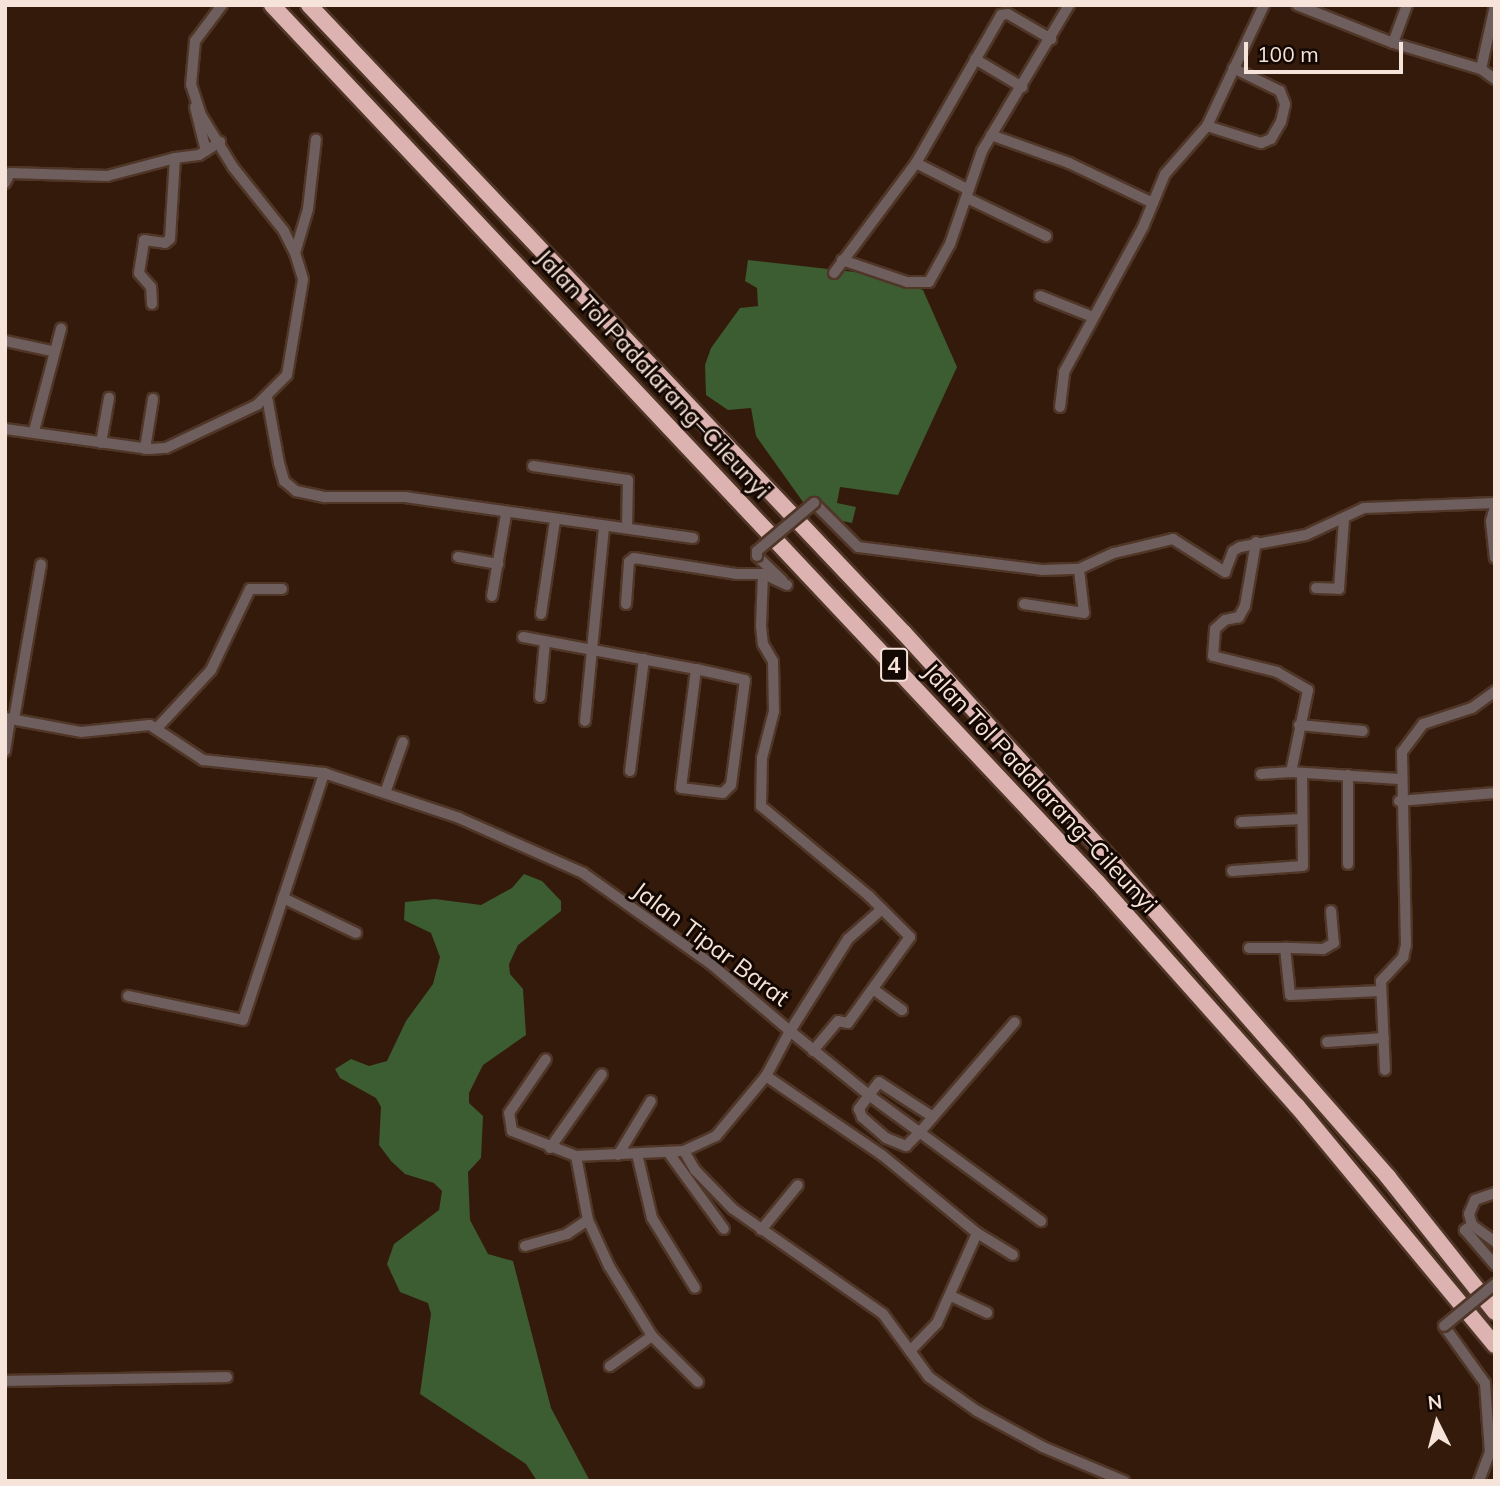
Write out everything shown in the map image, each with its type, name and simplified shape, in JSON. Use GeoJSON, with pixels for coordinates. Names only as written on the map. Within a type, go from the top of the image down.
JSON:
{"type":"FeatureCollection","features":[{"type":"Feature","properties":{"kind":"highway","name":"Jalan Tol Padalarang–Cileunyi"},"geometry":{"type":"LineString","coordinates":[[272,5],[1098,883],[1297,1105],[1495,1345]]}},
{"type":"Feature","properties":{"kind":"highway","name":"Jalan Tol Padalarang–Cileunyi"},"geometry":{"type":"LineString","coordinates":[[309,5],[904,633],[1115,865],[1388,1177],[1495,1312]]}},
{"type":"Feature","properties":{"kind":"street"},"geometry":{"type":"LineString","coordinates":[[5,429],[34,431],[145,449],[170,446],[267,397],[287,375],[294,348],[303,279],[295,253],[196,104],[191,85],[192,51],[222,5]]}},
{"type":"Feature","properties":{"kind":"street"},"geometry":{"type":"LineString","coordinates":[[842,260],[907,282],[929,282],[950,244],[991,135],[1069,5]]}},
{"type":"Feature","properties":{"kind":"street"},"geometry":{"type":"LineString","coordinates":[[1060,407],[1065,372],[1171,163],[1207,126],[1264,5]]}},
{"type":"Feature","properties":{"kind":"street"},"geometry":{"type":"LineString","coordinates":[[1297,5],[1393,43],[1481,69],[1495,79]]}},
{"type":"Feature","properties":{"kind":"street"},"geometry":{"type":"LineString","coordinates":[[1393,43],[1406,5]]}},
{"type":"Feature","properties":{"kind":"street"},"geometry":{"type":"LineString","coordinates":[[1481,69],[1495,6]]}},
{"type":"Feature","properties":{"kind":"street"},"geometry":{"type":"LineString","coordinates":[[834,273],[916,163],[1004,13],[1051,39]]}},
{"type":"Feature","properties":{"kind":"street"},"geometry":{"type":"LineString","coordinates":[[975,59],[1022,87]]}},
{"type":"Feature","properties":{"kind":"street"},"geometry":{"type":"LineString","coordinates":[[1207,126],[1261,143],[1271,139],[1281,122],[1285,104],[1280,91],[1233,68]]}},
{"type":"Feature","properties":{"kind":"street"},"geometry":{"type":"LineString","coordinates":[[196,104],[194,117],[206,151]]}},
{"type":"Feature","properties":{"kind":"street"},"geometry":{"type":"LineString","coordinates":[[991,135],[1069,163],[1153,203]]}},
{"type":"Feature","properties":{"kind":"street"},"geometry":{"type":"LineString","coordinates":[[295,253],[308,209],[316,139]]}},
{"type":"Feature","properties":{"kind":"street"},"geometry":{"type":"LineString","coordinates":[[5,183],[10,173],[85,178],[122,174],[175,158],[188,159],[220,142]]}},
{"type":"Feature","properties":{"kind":"street"},"geometry":{"type":"LineString","coordinates":[[152,303],[151,287],[139,276],[144,240],[165,243],[170,239],[175,158]]}},
{"type":"Feature","properties":{"kind":"street"},"geometry":{"type":"LineString","coordinates":[[916,163],[1046,236]]}},
{"type":"Feature","properties":{"kind":"street"},"geometry":{"type":"LineString","coordinates":[[1040,296],[1093,317]]}},
{"type":"Feature","properties":{"kind":"street"},"geometry":{"type":"LineString","coordinates":[[34,431],[52,351],[61,329]]}},
{"type":"Feature","properties":{"kind":"street"},"geometry":{"type":"LineString","coordinates":[[5,341],[52,351]]}},
{"type":"Feature","properties":{"kind":"street"},"geometry":{"type":"LineString","coordinates":[[267,397],[284,481],[296,491],[325,497],[405,497],[506,514],[693,538]]}},
{"type":"Feature","properties":{"kind":"street"},"geometry":{"type":"LineString","coordinates":[[101,443],[109,398]]}},
{"type":"Feature","properties":{"kind":"street"},"geometry":{"type":"LineString","coordinates":[[145,449],[153,399]]}},
{"type":"Feature","properties":{"kind":"street"},"geometry":{"type":"LineString","coordinates":[[533,466],[628,480],[627,528]]}},
{"type":"Feature","properties":{"kind":"street"},"geometry":{"type":"LineString","coordinates":[[626,604],[629,562],[634,558],[724,573],[763,574],[787,586],[757,556],[757,551],[814,503],[858,547],[969,563],[1079,569],[1114,553],[1166,539],[1180,542],[1225,572],[1233,551],[1256,542],[1306,535],[1380,504],[1495,505],[1490,521],[1495,558]]}},
{"type":"Feature","properties":{"kind":"street"},"geometry":{"type":"LineString","coordinates":[[492,596],[506,514]]}},
{"type":"Feature","properties":{"kind":"street"},"geometry":{"type":"LineString","coordinates":[[541,614],[555,520]]}},
{"type":"Feature","properties":{"kind":"street"},"geometry":{"type":"LineString","coordinates":[[1316,587],[1339,589],[1344,520]]}},
{"type":"Feature","properties":{"kind":"street"},"geometry":{"type":"LineString","coordinates":[[585,721],[604,526]]}},
{"type":"Feature","properties":{"kind":"street"},"geometry":{"type":"LineString","coordinates":[[1232,872],[1303,866],[1302,819],[1296,773],[1299,725],[1309,696],[1304,686],[1278,672],[1212,654],[1215,629],[1224,620],[1240,617],[1245,606],[1256,542]]}},
{"type":"Feature","properties":{"kind":"street"},"geometry":{"type":"LineString","coordinates":[[458,556],[498,564]]}},
{"type":"Feature","properties":{"kind":"street"},"geometry":{"type":"LineString","coordinates":[[5,751],[41,564]]}},
{"type":"Feature","properties":{"kind":"street"},"geometry":{"type":"LineString","coordinates":[[1024,604],[1084,613],[1079,569]]}},
{"type":"Feature","properties":{"kind":"street"},"geometry":{"type":"LineString","coordinates":[[763,574],[761,626],[763,644],[773,662],[774,711],[762,758],[761,806],[882,909],[910,937],[848,1023],[838,1021],[813,1051]]}},
{"type":"Feature","properties":{"kind":"street"},"geometry":{"type":"LineString","coordinates":[[10,718],[80,732],[140,723],[158,728],[211,670],[250,589],[282,589]]}},
{"type":"Feature","properties":{"kind":"street"},"geometry":{"type":"LineString","coordinates":[[523,637],[696,669],[747,683],[731,785],[723,793],[681,788],[696,669]]}},
{"type":"Feature","properties":{"kind":"street"},"geometry":{"type":"LineString","coordinates":[[540,696],[545,641]]}},
{"type":"Feature","properties":{"kind":"street"},"geometry":{"type":"LineString","coordinates":[[630,771],[645,659]]}},
{"type":"Feature","properties":{"kind":"street"},"geometry":{"type":"LineString","coordinates":[[1385,1070],[1381,980],[1403,957],[1406,944],[1399,801],[1402,752],[1414,730],[1472,708],[1495,691]]}},
{"type":"Feature","properties":{"kind":"street"},"geometry":{"type":"LineString","coordinates":[[1299,725],[1363,732]]}},
{"type":"Feature","properties":{"kind":"street","name":"Jalan Tipar Barat"},"geometry":{"type":"LineString","coordinates":[[158,728],[184,751],[203,760],[324,773],[458,818],[583,873],[711,964],[790,1031],[766,1076],[716,1136],[684,1151]]}},
{"type":"Feature","properties":{"kind":"street"},"geometry":{"type":"LineString","coordinates":[[385,793],[403,742]]}},
{"type":"Feature","properties":{"kind":"street"},"geometry":{"type":"LineString","coordinates":[[128,996],[242,1021],[324,773]]}},
{"type":"Feature","properties":{"kind":"street"},"geometry":{"type":"LineString","coordinates":[[1261,774],[1296,773],[1399,779]]}},
{"type":"Feature","properties":{"kind":"street"},"geometry":{"type":"LineString","coordinates":[[1348,775],[1349,864]]}},
{"type":"Feature","properties":{"kind":"street"},"geometry":{"type":"LineString","coordinates":[[1399,801],[1495,793]]}},
{"type":"Feature","properties":{"kind":"street"},"geometry":{"type":"LineString","coordinates":[[1241,822],[1302,819]]}},
{"type":"Feature","properties":{"kind":"street"},"geometry":{"type":"LineString","coordinates":[[283,898],[356,933]]}},
{"type":"Feature","properties":{"kind":"street"},"geometry":{"type":"LineString","coordinates":[[882,909],[848,939],[790,1031],[870,1096],[1041,1221]]}},
{"type":"Feature","properties":{"kind":"street"},"geometry":{"type":"LineString","coordinates":[[1249,948],[1323,949],[1334,943],[1331,911]]}},
{"type":"Feature","properties":{"kind":"street"},"geometry":{"type":"LineString","coordinates":[[1285,948],[1291,997],[1381,991]]}},
{"type":"Feature","properties":{"kind":"street"},"geometry":{"type":"LineString","coordinates":[[873,989],[902,1010]]}},
{"type":"Feature","properties":{"kind":"street"},"geometry":{"type":"LineString","coordinates":[[933,1117],[883,1082],[876,1082],[859,1113],[896,1145],[906,1146],[920,1132],[933,1117],[1015,1022]]}},
{"type":"Feature","properties":{"kind":"street"},"geometry":{"type":"LineString","coordinates":[[1327,1042],[1384,1038]]}},
{"type":"Feature","properties":{"kind":"street"},"geometry":{"type":"LineString","coordinates":[[546,1059],[507,1117],[512,1131],[576,1156],[684,1151],[711,1189],[761,1230],[883,1314],[929,1377],[977,1411],[1043,1447],[1124,1481]]}},
{"type":"Feature","properties":{"kind":"street"},"geometry":{"type":"LineString","coordinates":[[550,1148],[602,1074]]}},
{"type":"Feature","properties":{"kind":"street"},"geometry":{"type":"LineString","coordinates":[[766,1076],[882,1155],[977,1233],[1013,1255]]}},
{"type":"Feature","properties":{"kind":"street"},"geometry":{"type":"LineString","coordinates":[[618,1155],[651,1101]]}},
{"type":"Feature","properties":{"kind":"street"},"geometry":{"type":"LineString","coordinates":[[668,1152],[724,1230]]}},
{"type":"Feature","properties":{"kind":"street"},"geometry":{"type":"LineString","coordinates":[[637,1154],[652,1218],[695,1288]]}},
{"type":"Feature","properties":{"kind":"street"},"geometry":{"type":"LineString","coordinates":[[576,1156],[588,1220],[609,1266],[652,1336],[698,1382]]}},
{"type":"Feature","properties":{"kind":"street"},"geometry":{"type":"LineString","coordinates":[[761,1230],[798,1185]]}},
{"type":"Feature","properties":{"kind":"street"},"geometry":{"type":"LineString","coordinates":[[1472,1225],[1471,1203],[1495,1193]]}},
{"type":"Feature","properties":{"kind":"street"},"geometry":{"type":"LineString","coordinates":[[526,1246],[567,1234],[588,1220]]}},
{"type":"Feature","properties":{"kind":"street"},"geometry":{"type":"LineString","coordinates":[[1472,1225],[1495,1242]]}},
{"type":"Feature","properties":{"kind":"street"},"geometry":{"type":"LineString","coordinates":[[1472,1225],[1465,1230],[1495,1265]]}},
{"type":"Feature","properties":{"kind":"street"},"geometry":{"type":"LineString","coordinates":[[910,1351],[937,1323],[977,1233]]}},
{"type":"Feature","properties":{"kind":"street"},"geometry":{"type":"LineString","coordinates":[[1479,1481],[1490,1452],[1485,1383],[1444,1326],[1495,1284]]}},
{"type":"Feature","properties":{"kind":"street"},"geometry":{"type":"LineString","coordinates":[[951,1296],[987,1313]]}},
{"type":"Feature","properties":{"kind":"street"},"geometry":{"type":"LineString","coordinates":[[610,1366],[652,1336]]}},
{"type":"Feature","properties":{"kind":"street"},"geometry":{"type":"LineString","coordinates":[[5,1381],[227,1377]]}},
{"type":"Feature","properties":{"kind":"green space"},"geometry":{"type":"Polygon","coordinates":[[[748,260],[881,275],[923,290],[957,367],[898,495],[840,487],[837,503],[856,507],[852,523],[823,517],[803,502],[756,436],[751,408],[728,410],[706,395],[705,365],[711,348],[740,308],[758,306],[757,288],[745,281],[748,260]]]}},
{"type":"Feature","properties":{"kind":"green space"},"geometry":{"type":"Polygon","coordinates":[[[524,874],[542,881],[561,901],[561,911],[518,945],[509,964],[510,974],[523,989],[526,1035],[483,1065],[469,1093],[469,1103],[483,1116],[481,1158],[468,1172],[470,1220],[488,1254],[513,1261],[551,1408],[590,1481],[537,1481],[526,1464],[420,1394],[431,1314],[428,1303],[400,1292],[387,1264],[394,1244],[439,1210],[442,1191],[434,1183],[405,1174],[391,1161],[379,1145],[381,1107],[376,1098],[340,1078],[335,1069],[351,1059],[369,1066],[387,1061],[406,1021],[433,984],[440,957],[431,933],[404,920],[405,902],[435,899],[481,905],[512,888],[524,874]]]}}]}
